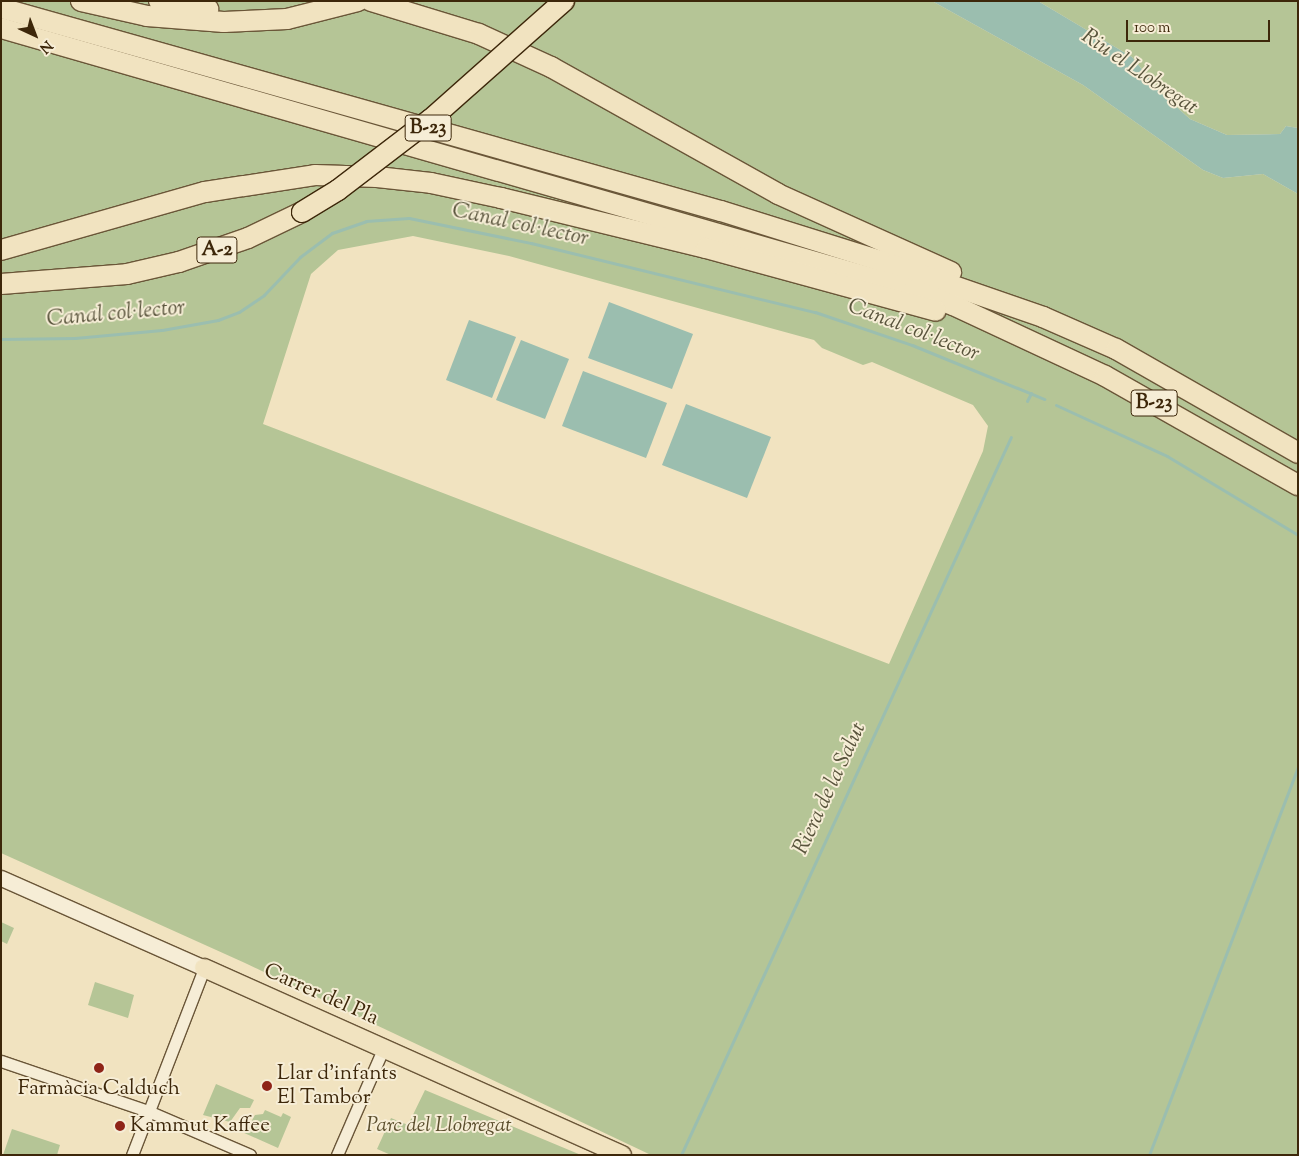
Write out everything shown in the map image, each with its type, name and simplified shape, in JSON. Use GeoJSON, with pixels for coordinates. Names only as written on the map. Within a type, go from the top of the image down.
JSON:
{"type":"FeatureCollection","features":[{"type":"Feature","properties":{"kind":"highway"},"geometry":{"type":"LineString","coordinates":[[81,1],[147,16],[224,22],[285,14],[358,1]]}},
{"type":"Feature","properties":{"kind":"highway"},"geometry":{"type":"LineString","coordinates":[[160,1],[222,11],[285,14],[319,1]]}},
{"type":"Feature","properties":{"kind":"highway"},"geometry":{"type":"LineString","coordinates":[[371,1],[479,34],[551,67],[778,194],[895,249],[997,290],[1043,317]]}},
{"type":"Feature","properties":{"kind":"highway","name":"A-2"},"geometry":{"type":"LineString","coordinates":[[1,284],[127,274],[214,251],[275,227],[338,190],[417,130],[564,1]]}},
{"type":"Feature","properties":{"kind":"highway","name":"B-23"},"geometry":{"type":"LineString","coordinates":[[1,8],[721,211],[1043,317],[1116,349],[1298,453]]}},
{"type":"Feature","properties":{"kind":"highway","name":"B-23"},"geometry":{"type":"LineString","coordinates":[[1,28],[913,290],[1105,376],[1298,485]]}},
{"type":"Feature","properties":{"kind":"highway"},"geometry":{"type":"LineString","coordinates":[[1,250],[205,192],[315,175],[377,176],[431,183],[501,198],[706,248],[1005,330]]}},
{"type":"Feature","properties":{"kind":"highway"},"geometry":{"type":"LineString","coordinates":[[1,293],[64,289],[127,274]]}},
{"type":"Feature","properties":{"kind":"main road","name":"Carrer del Pla"},"geometry":{"type":"LineString","coordinates":[[1,878],[622,1155]]}},
{"type":"Feature","properties":{"kind":"street"},"geometry":{"type":"LineString","coordinates":[[132,1155],[204,968]]}},
{"type":"Feature","properties":{"kind":"street"},"geometry":{"type":"LineString","coordinates":[[337,1155],[384,1048]]}},
{"type":"Feature","properties":{"kind":"street"},"geometry":{"type":"LineString","coordinates":[[1,1061],[148,1110],[250,1155]]}},
{"type":"Feature","properties":{"kind":"green space"},"geometry":{"type":"Polygon","coordinates":[[[1,1],[932,1],[1083,85],[1203,170],[1223,178],[1263,174],[1298,194],[1298,1155],[651,1155],[245,963],[1,853],[1,1]],[[413,236],[338,250],[311,274],[263,424],[889,664],[983,451],[988,426],[973,405],[872,362],[863,365],[822,348],[814,340],[509,256],[413,236]]]}},
{"type":"Feature","properties":{"kind":"green space"},"geometry":{"type":"Polygon","coordinates":[[[1038,1],[1298,1],[1298,128],[1286,126],[1280,134],[1227,135],[1190,119],[1162,94],[1132,57],[1038,1]]]}},
{"type":"Feature","properties":{"kind":"green space"},"geometry":{"type":"Polygon","coordinates":[[[1,922],[14,928],[7,944],[1,941],[1,922]]]}},
{"type":"Feature","properties":{"kind":"green space"},"geometry":{"type":"Polygon","coordinates":[[[95,982],[134,995],[128,1018],[88,1005],[95,982]]]}},
{"type":"Feature","properties":{"kind":"green space"},"geometry":{"type":"Polygon","coordinates":[[[216,1084],[254,1100],[250,1108],[240,1108],[230,1122],[203,1115],[216,1084]]]}},
{"type":"Feature","properties":{"kind":"green space","name":"Parc del Llobregat"},"geometry":{"type":"Polygon","coordinates":[[[425,1090],[581,1155],[391,1155],[377,1149],[391,1118],[408,1125],[425,1090]]]}},
{"type":"Feature","properties":{"kind":"green space"},"geometry":{"type":"Polygon","coordinates":[[[265,1110],[281,1117],[283,1113],[291,1117],[278,1148],[242,1132],[246,1125],[253,1128],[255,1124],[251,1122],[255,1115],[263,1114],[265,1110]]]}},
{"type":"Feature","properties":{"kind":"green space"},"geometry":{"type":"Polygon","coordinates":[[[12,1129],[60,1145],[57,1155],[3,1155],[12,1129]]]}},
{"type":"Feature","properties":{"kind":"water","name":"Riu el Llobregat"},"geometry":{"type":"Polygon","coordinates":[[[932,1],[1038,1],[1132,57],[1162,94],[1190,119],[1227,135],[1280,134],[1286,126],[1298,128],[1298,194],[1263,174],[1223,178],[1203,170],[1083,85],[932,1]]]}},
{"type":"Feature","properties":{"kind":"water"},"geometry":{"type":"Polygon","coordinates":[[[609,302],[693,334],[672,389],[588,358],[609,302]]]}},
{"type":"Feature","properties":{"kind":"water"},"geometry":{"type":"Polygon","coordinates":[[[469,320],[516,337],[492,398],[446,380],[469,320]]]}},
{"type":"Feature","properties":{"kind":"water"},"geometry":{"type":"Polygon","coordinates":[[[521,340],[569,359],[545,419],[496,400],[521,340]]]}},
{"type":"Feature","properties":{"kind":"water"},"geometry":{"type":"Polygon","coordinates":[[[583,371],[667,403],[646,458],[562,426],[583,371]]]}},
{"type":"Feature","properties":{"kind":"water"},"geometry":{"type":"Polygon","coordinates":[[[686,404],[771,437],[747,498],[662,465],[686,404]]]}},
{"type":"Feature","properties":{"kind":"waterway","name":"Canal col·lector"},"geometry":{"type":"LineString","coordinates":[[1,339],[75,338],[162,330],[218,320],[239,312],[264,295],[300,257],[332,233],[366,221],[409,218],[531,243],[815,312],[912,345],[1044,399]]}},
{"type":"Feature","properties":{"kind":"waterway","name":"Canal col·lector"},"geometry":{"type":"LineString","coordinates":[[1027,401],[1031,393]]}},
{"type":"Feature","properties":{"kind":"waterway","name":"Canal col·lector"},"geometry":{"type":"LineString","coordinates":[[1056,405],[1167,456],[1298,535]]}},
{"type":"Feature","properties":{"kind":"waterway","name":"Riera de la Salut"},"geometry":{"type":"LineString","coordinates":[[681,1155],[1011,437]]}},
{"type":"Feature","properties":{"kind":"waterway"},"geometry":{"type":"LineString","coordinates":[[1149,1155],[1298,767]]}},
{"type":"Feature","properties":{"kind":"place","name":"Farmàcia Calduch"},"geometry":{"type":"Point","coordinates":[99,1068]}},
{"type":"Feature","properties":{"kind":"place","name":"Llar d'infants El Tambor"},"geometry":{"type":"Point","coordinates":[267,1086]}},
{"type":"Feature","properties":{"kind":"place","name":"Kammut Kaffee"},"geometry":{"type":"Point","coordinates":[120,1126]}}]}
